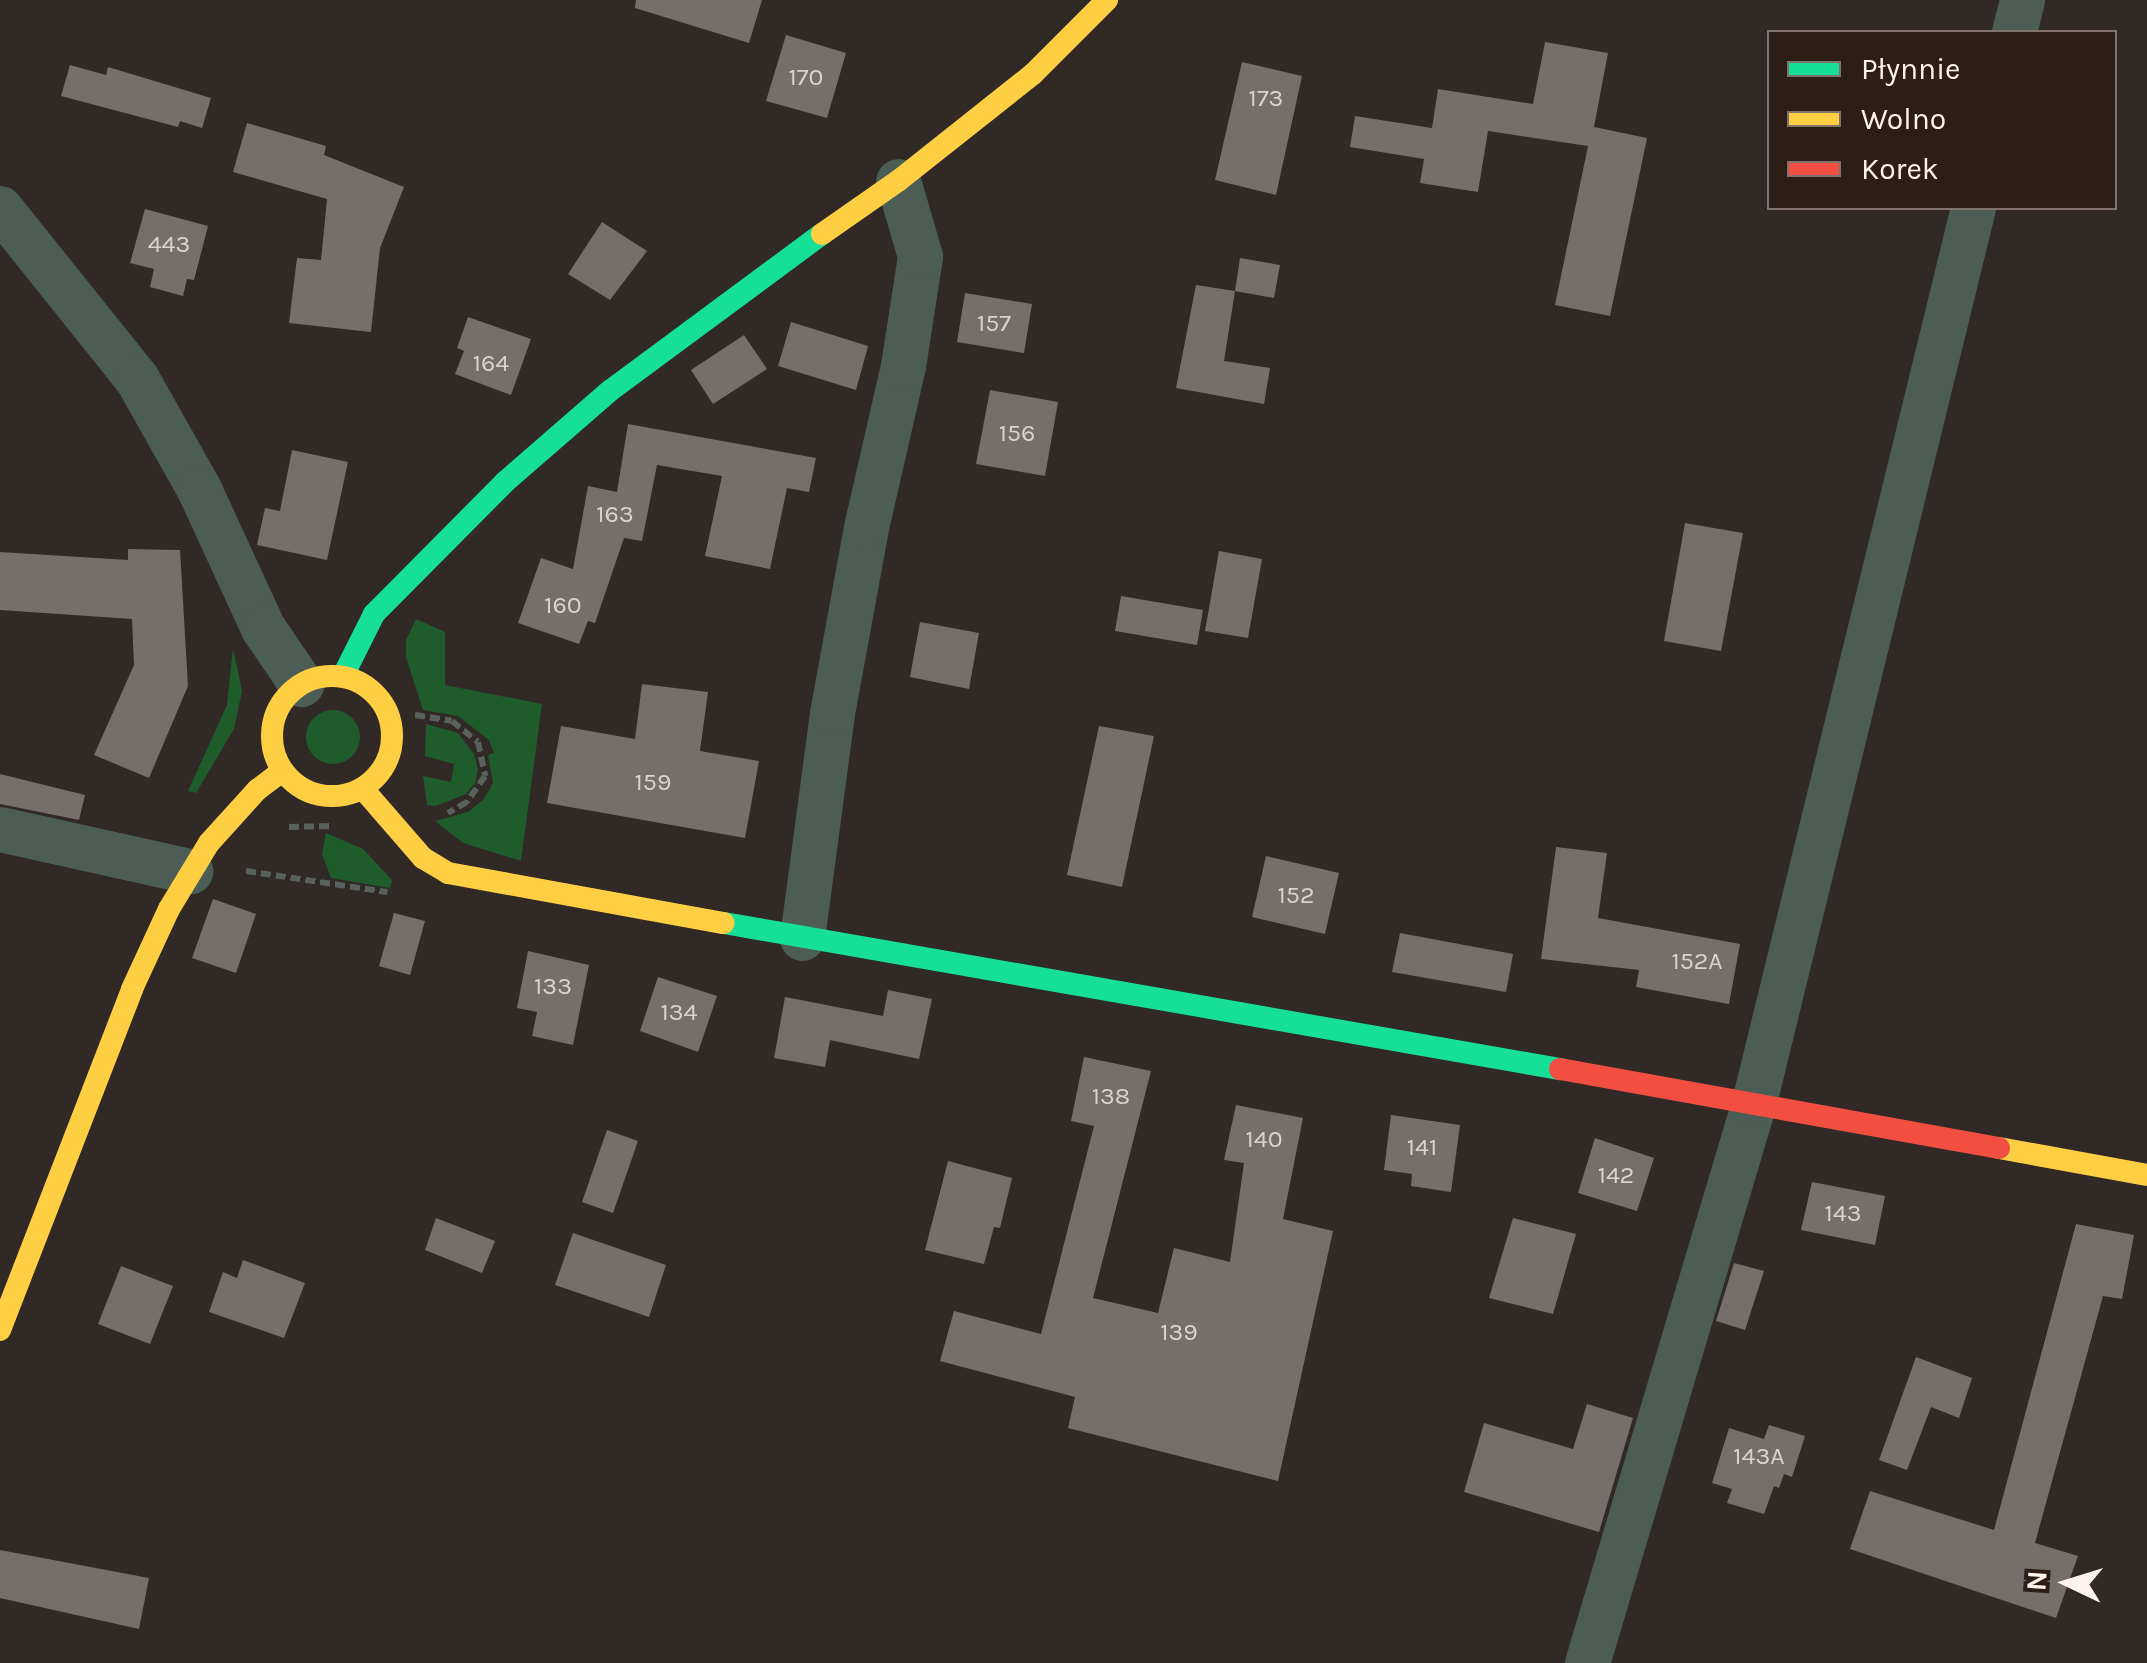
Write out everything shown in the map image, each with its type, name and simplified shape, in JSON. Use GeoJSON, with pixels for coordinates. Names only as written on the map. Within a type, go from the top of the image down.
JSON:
{"type":"FeatureCollection","features":[{"type":"Feature","properties":{"kind":"street"},"geometry":{"type":"LineString","coordinates":[[0,208],[137,380],[199,489],[262,628],[322,680],[369,687],[391,720],[393,740],[378,776],[363,789],[328,797],[310,793],[282,771],[274,754],[274,718],[282,701],[322,680],[370,618],[505,482],[611,390],[731,296],[898,181],[1033,74],[1106,0]]}},
{"type":"Feature","properties":{"kind":"street"},"geometry":{"type":"LineString","coordinates":[[2014,30],[2022,0]]}},
{"type":"Feature","properties":{"kind":"street"},"geometry":{"type":"LineString","coordinates":[[802,938],[832,714],[867,522],[903,366],[920,256],[898,181]]}},
{"type":"Feature","properties":{"kind":"street"},"geometry":{"type":"LineString","coordinates":[[1587,1663],[1754,1102],[1973,210]]}},
{"type":"Feature","properties":{"kind":"street"},"geometry":{"type":"LineString","coordinates":[[0,1330],[132,989],[210,870],[236,810],[282,771]]}},
{"type":"Feature","properties":{"kind":"street"},"geometry":{"type":"LineString","coordinates":[[363,789],[423,858],[448,873],[1754,1102],[2147,1175]]}},
{"type":"Feature","properties":{"kind":"street"},"geometry":{"type":"LineString","coordinates":[[0,829],[210,870]]}},
{"type":"Feature","properties":{"kind":"path"},"geometry":{"type":"LineString","coordinates":[[415,715],[452,721],[466,729],[478,742],[485,763],[486,776],[478,791],[454,811],[438,815]]}},
{"type":"Feature","properties":{"kind":"path"},"geometry":{"type":"LineString","coordinates":[[210,870],[390,892]]}},
{"type":"Feature","properties":{"kind":"green space"},"geometry":{"type":"Polygon","coordinates":[[[416,619],[445,632],[445,685],[542,704],[521,861],[463,843],[435,821],[468,812],[484,799],[493,783],[488,755],[494,753],[489,740],[458,716],[423,710],[406,657],[406,640],[416,619]]]}},
{"type":"Feature","properties":{"kind":"green space"},"geometry":{"type":"Polygon","coordinates":[[[233,648],[242,691],[234,729],[196,793],[188,791],[227,705],[233,648]]]}},
{"type":"Feature","properties":{"kind":"green space"},"geometry":{"type":"Polygon","coordinates":[[[333,710],[352,718],[360,737],[352,756],[333,764],[314,756],[306,737],[314,718],[333,710]]]}},
{"type":"Feature","properties":{"kind":"green space"},"geometry":{"type":"Polygon","coordinates":[[[426,724],[458,733],[474,754],[478,769],[475,783],[466,794],[436,806],[427,805],[423,776],[451,782],[454,764],[425,756],[426,724]]]}},
{"type":"Feature","properties":{"kind":"green space"},"geometry":{"type":"Polygon","coordinates":[[[326,833],[363,849],[392,880],[390,888],[331,878],[322,854],[326,833]]]}},
{"type":"Feature","properties":{"kind":"building"},"geometry":{"type":"Polygon","coordinates":[[[636,0],[762,0],[749,43],[635,8],[636,0]]]}},
{"type":"Feature","properties":{"kind":"building"},"geometry":{"type":"Polygon","coordinates":[[[786,35],[846,53],[827,118],[766,101],[786,35]]]}},
{"type":"Feature","properties":{"kind":"building"},"geometry":{"type":"Polygon","coordinates":[[[1545,42],[1608,53],[1594,127],[1647,138],[1610,316],[1555,305],[1588,146],[1488,131],[1478,192],[1420,183],[1424,159],[1350,147],[1355,116],[1432,128],[1438,89],[1533,104],[1545,42]]]}},
{"type":"Feature","properties":{"kind":"building"},"geometry":{"type":"Polygon","coordinates":[[[1242,62],[1302,76],[1276,195],[1215,180],[1242,62]]]}},
{"type":"Feature","properties":{"kind":"building"},"geometry":{"type":"Polygon","coordinates":[[[70,65],[106,75],[108,67],[211,98],[202,128],[180,121],[178,127],[61,96],[70,65]]]}},
{"type":"Feature","properties":{"kind":"building"},"geometry":{"type":"Polygon","coordinates":[[[247,123],[326,146],[324,155],[404,187],[380,248],[371,332],[289,323],[297,258],[321,260],[327,199],[233,172],[247,123]]]}},
{"type":"Feature","properties":{"kind":"building"},"geometry":{"type":"Polygon","coordinates":[[[145,209],[208,226],[194,280],[187,279],[183,296],[150,287],[154,269],[130,263],[145,209]]]}},
{"type":"Feature","properties":{"kind":"building"},"geometry":{"type":"Polygon","coordinates":[[[602,222],[647,251],[610,300],[568,274],[602,222]]]}},
{"type":"Feature","properties":{"kind":"building"},"geometry":{"type":"Polygon","coordinates":[[[1240,258],[1280,265],[1274,298],[1235,291],[1240,258]]]}},
{"type":"Feature","properties":{"kind":"building"},"geometry":{"type":"Polygon","coordinates":[[[1196,285],[1235,291],[1224,361],[1270,368],[1264,404],[1176,388],[1196,285]]]}},
{"type":"Feature","properties":{"kind":"building"},"geometry":{"type":"Polygon","coordinates":[[[965,293],[1032,304],[1024,353],[957,342],[965,293]]]}},
{"type":"Feature","properties":{"kind":"building"},"geometry":{"type":"Polygon","coordinates":[[[468,317],[531,339],[511,395],[455,374],[464,351],[457,348],[468,317]]]}},
{"type":"Feature","properties":{"kind":"building"},"geometry":{"type":"Polygon","coordinates":[[[791,322],[868,346],[856,390],[778,366],[791,322]]]}},
{"type":"Feature","properties":{"kind":"building"},"geometry":{"type":"Polygon","coordinates":[[[744,335],[767,369],[713,404],[691,370],[744,335]]]}},
{"type":"Feature","properties":{"kind":"building"},"geometry":{"type":"Polygon","coordinates":[[[990,390],[1058,402],[1045,476],[976,464],[990,390]]]}},
{"type":"Feature","properties":{"kind":"building"},"geometry":{"type":"Polygon","coordinates":[[[628,424],[816,458],[809,492],[787,488],[770,569],[705,556],[722,476],[657,465],[642,541],[624,538],[595,623],[588,621],[579,644],[518,623],[541,558],[573,569],[588,486],[617,492],[628,424]]]}},
{"type":"Feature","properties":{"kind":"building"},"geometry":{"type":"Polygon","coordinates":[[[292,450],[348,462],[327,560],[257,545],[265,508],[280,511],[292,450]]]}},
{"type":"Feature","properties":{"kind":"building"},"geometry":{"type":"Polygon","coordinates":[[[1685,523],[1743,533],[1721,651],[1664,641],[1685,523]]]}},
{"type":"Feature","properties":{"kind":"building"},"geometry":{"type":"Polygon","coordinates":[[[128,549],[180,550],[188,686],[149,778],[94,755],[134,665],[132,619],[0,610],[0,552],[128,560],[128,549]]]}},
{"type":"Feature","properties":{"kind":"building"},"geometry":{"type":"Polygon","coordinates":[[[1219,551],[1262,559],[1248,638],[1205,631],[1219,551]]]}},
{"type":"Feature","properties":{"kind":"building"},"geometry":{"type":"Polygon","coordinates":[[[1121,596],[1203,610],[1197,645],[1115,631],[1121,596]]]}},
{"type":"Feature","properties":{"kind":"building"},"geometry":{"type":"Polygon","coordinates":[[[920,622],[979,633],[969,689],[910,677],[920,622]]]}},
{"type":"Feature","properties":{"kind":"building"},"geometry":{"type":"Polygon","coordinates":[[[642,684],[708,692],[700,751],[759,761],[745,838],[547,803],[561,726],[635,739],[642,684]]]}},
{"type":"Feature","properties":{"kind":"building"},"geometry":{"type":"Polygon","coordinates":[[[1099,726],[1154,736],[1122,887],[1067,875],[1099,726]]]}},
{"type":"Feature","properties":{"kind":"building"},"geometry":{"type":"Polygon","coordinates":[[[0,774],[85,795],[79,820],[0,804],[0,774]]]}},
{"type":"Feature","properties":{"kind":"building"},"geometry":{"type":"Polygon","coordinates":[[[1556,847],[1607,853],[1598,918],[1740,944],[1729,1004],[1636,987],[1639,970],[1541,959],[1556,847]]]}},
{"type":"Feature","properties":{"kind":"building"},"geometry":{"type":"Polygon","coordinates":[[[1266,856],[1339,873],[1325,934],[1252,917],[1266,856]]]}},
{"type":"Feature","properties":{"kind":"building"},"geometry":{"type":"Polygon","coordinates":[[[213,899],[256,914],[236,973],[192,958],[213,899]]]}},
{"type":"Feature","properties":{"kind":"building"},"geometry":{"type":"Polygon","coordinates":[[[394,913],[425,921],[410,975],[379,966],[394,913]]]}},
{"type":"Feature","properties":{"kind":"building"},"geometry":{"type":"Polygon","coordinates":[[[1400,933],[1513,954],[1506,992],[1392,972],[1400,933]]]}},
{"type":"Feature","properties":{"kind":"building"},"geometry":{"type":"Polygon","coordinates":[[[528,951],[589,965],[573,1045],[532,1036],[537,1012],[517,1008],[528,951]]]}},
{"type":"Feature","properties":{"kind":"building"},"geometry":{"type":"Polygon","coordinates":[[[658,977],[717,996],[698,1052],[640,1031],[658,977]]]}},
{"type":"Feature","properties":{"kind":"building"},"geometry":{"type":"Polygon","coordinates":[[[888,990],[932,999],[919,1059],[830,1040],[825,1067],[774,1058],[785,997],[883,1016],[888,990]]]}},
{"type":"Feature","properties":{"kind":"building"},"geometry":{"type":"Polygon","coordinates":[[[1084,1057],[1151,1071],[1093,1298],[1158,1313],[1174,1248],[1230,1262],[1244,1163],[1224,1160],[1236,1105],[1303,1118],[1283,1219],[1333,1231],[1278,1481],[1068,1428],[1075,1397],[940,1361],[954,1311],[1041,1334],[1094,1126],[1071,1121],[1084,1057]]]}},
{"type":"Feature","properties":{"kind":"building"},"geometry":{"type":"Polygon","coordinates":[[[1391,1115],[1460,1125],[1451,1192],[1411,1186],[1412,1174],[1384,1170],[1391,1115]]]}},
{"type":"Feature","properties":{"kind":"building"},"geometry":{"type":"Polygon","coordinates":[[[607,1130],[638,1141],[613,1213],[582,1202],[607,1130]]]}},
{"type":"Feature","properties":{"kind":"building"},"geometry":{"type":"Polygon","coordinates":[[[1595,1138],[1654,1158],[1637,1211],[1578,1193],[1595,1138]]]}},
{"type":"Feature","properties":{"kind":"building"},"geometry":{"type":"Polygon","coordinates":[[[948,1161],[1012,1178],[1000,1228],[994,1227],[984,1264],[925,1250],[948,1161]]]}},
{"type":"Feature","properties":{"kind":"building"},"geometry":{"type":"Polygon","coordinates":[[[1812,1182],[1885,1196],[1875,1245],[1801,1230],[1812,1182]]]}},
{"type":"Feature","properties":{"kind":"building"},"geometry":{"type":"Polygon","coordinates":[[[436,1218],[495,1241],[482,1273],[425,1250],[436,1218]]]}},
{"type":"Feature","properties":{"kind":"building"},"geometry":{"type":"Polygon","coordinates":[[[1513,1218],[1576,1234],[1553,1314],[1489,1298],[1513,1218]]]}},
{"type":"Feature","properties":{"kind":"building"},"geometry":{"type":"Polygon","coordinates":[[[2076,1224],[2134,1235],[2122,1299],[2103,1296],[2035,1543],[2078,1556],[2056,1618],[1850,1549],[1870,1491],[1994,1530],[2076,1224]]]}},
{"type":"Feature","properties":{"kind":"building"},"geometry":{"type":"Polygon","coordinates":[[[573,1233],[666,1265],[649,1317],[555,1285],[573,1233]]]}},
{"type":"Feature","properties":{"kind":"building"},"geometry":{"type":"Polygon","coordinates":[[[243,1260],[305,1283],[284,1338],[209,1312],[223,1272],[237,1278],[243,1260]]]}},
{"type":"Feature","properties":{"kind":"building"},"geometry":{"type":"Polygon","coordinates":[[[1734,1263],[1764,1271],[1745,1330],[1716,1321],[1734,1263]]]}},
{"type":"Feature","properties":{"kind":"building"},"geometry":{"type":"Polygon","coordinates":[[[121,1266],[173,1286],[150,1344],[98,1324],[121,1266]]]}},
{"type":"Feature","properties":{"kind":"building"},"geometry":{"type":"Polygon","coordinates":[[[1916,1357],[1972,1378],[1959,1418],[1931,1407],[1907,1470],[1879,1460],[1916,1357]]]}},
{"type":"Feature","properties":{"kind":"building"},"geometry":{"type":"Polygon","coordinates":[[[1587,1404],[1633,1418],[1599,1532],[1464,1492],[1484,1423],[1573,1449],[1587,1404]]]}},
{"type":"Feature","properties":{"kind":"building"},"geometry":{"type":"Polygon","coordinates":[[[1769,1425],[1805,1436],[1792,1477],[1784,1474],[1779,1488],[1774,1486],[1764,1514],[1727,1503],[1732,1489],[1712,1483],[1729,1428],[1764,1439],[1769,1425]]]}},
{"type":"Feature","properties":{"kind":"building"},"geometry":{"type":"Polygon","coordinates":[[[0,1550],[149,1578],[139,1629],[0,1598],[0,1550]]]}},
{"type":"Feature","properties":{"kind":"traffic: fast"},"geometry":{"type":"LineString","coordinates":[[343,676],[374,614],[505,482],[611,390],[822,234]]}},
{"type":"Feature","properties":{"kind":"traffic: fast"},"geometry":{"type":"LineString","coordinates":[[724,923],[1560,1069]]}},
{"type":"Feature","properties":{"kind":"traffic: slow"},"geometry":{"type":"LineString","coordinates":[[822,234],[898,181],[1033,74],[1107,0]]}},
{"type":"Feature","properties":{"kind":"traffic: slow"},"geometry":{"type":"LineString","coordinates":[[332,676],[355,680],[375,693],[388,713],[392,736],[388,759],[375,779],[355,792],[332,796],[309,792],[289,779],[276,759],[272,736],[276,713],[289,693],[309,680],[332,676]]}},
{"type":"Feature","properties":{"kind":"traffic: slow"},"geometry":{"type":"LineString","coordinates":[[0,1330],[132,989],[169,909],[209,843],[257,790],[282,771]]}},
{"type":"Feature","properties":{"kind":"traffic: slow"},"geometry":{"type":"LineString","coordinates":[[363,789],[423,858],[448,873],[724,923]]}},
{"type":"Feature","properties":{"kind":"traffic: slow"},"geometry":{"type":"LineString","coordinates":[[1999,1148],[2147,1175]]}},
{"type":"Feature","properties":{"kind":"traffic: jam"},"geometry":{"type":"LineString","coordinates":[[1560,1069],[1999,1148]]}}]}
